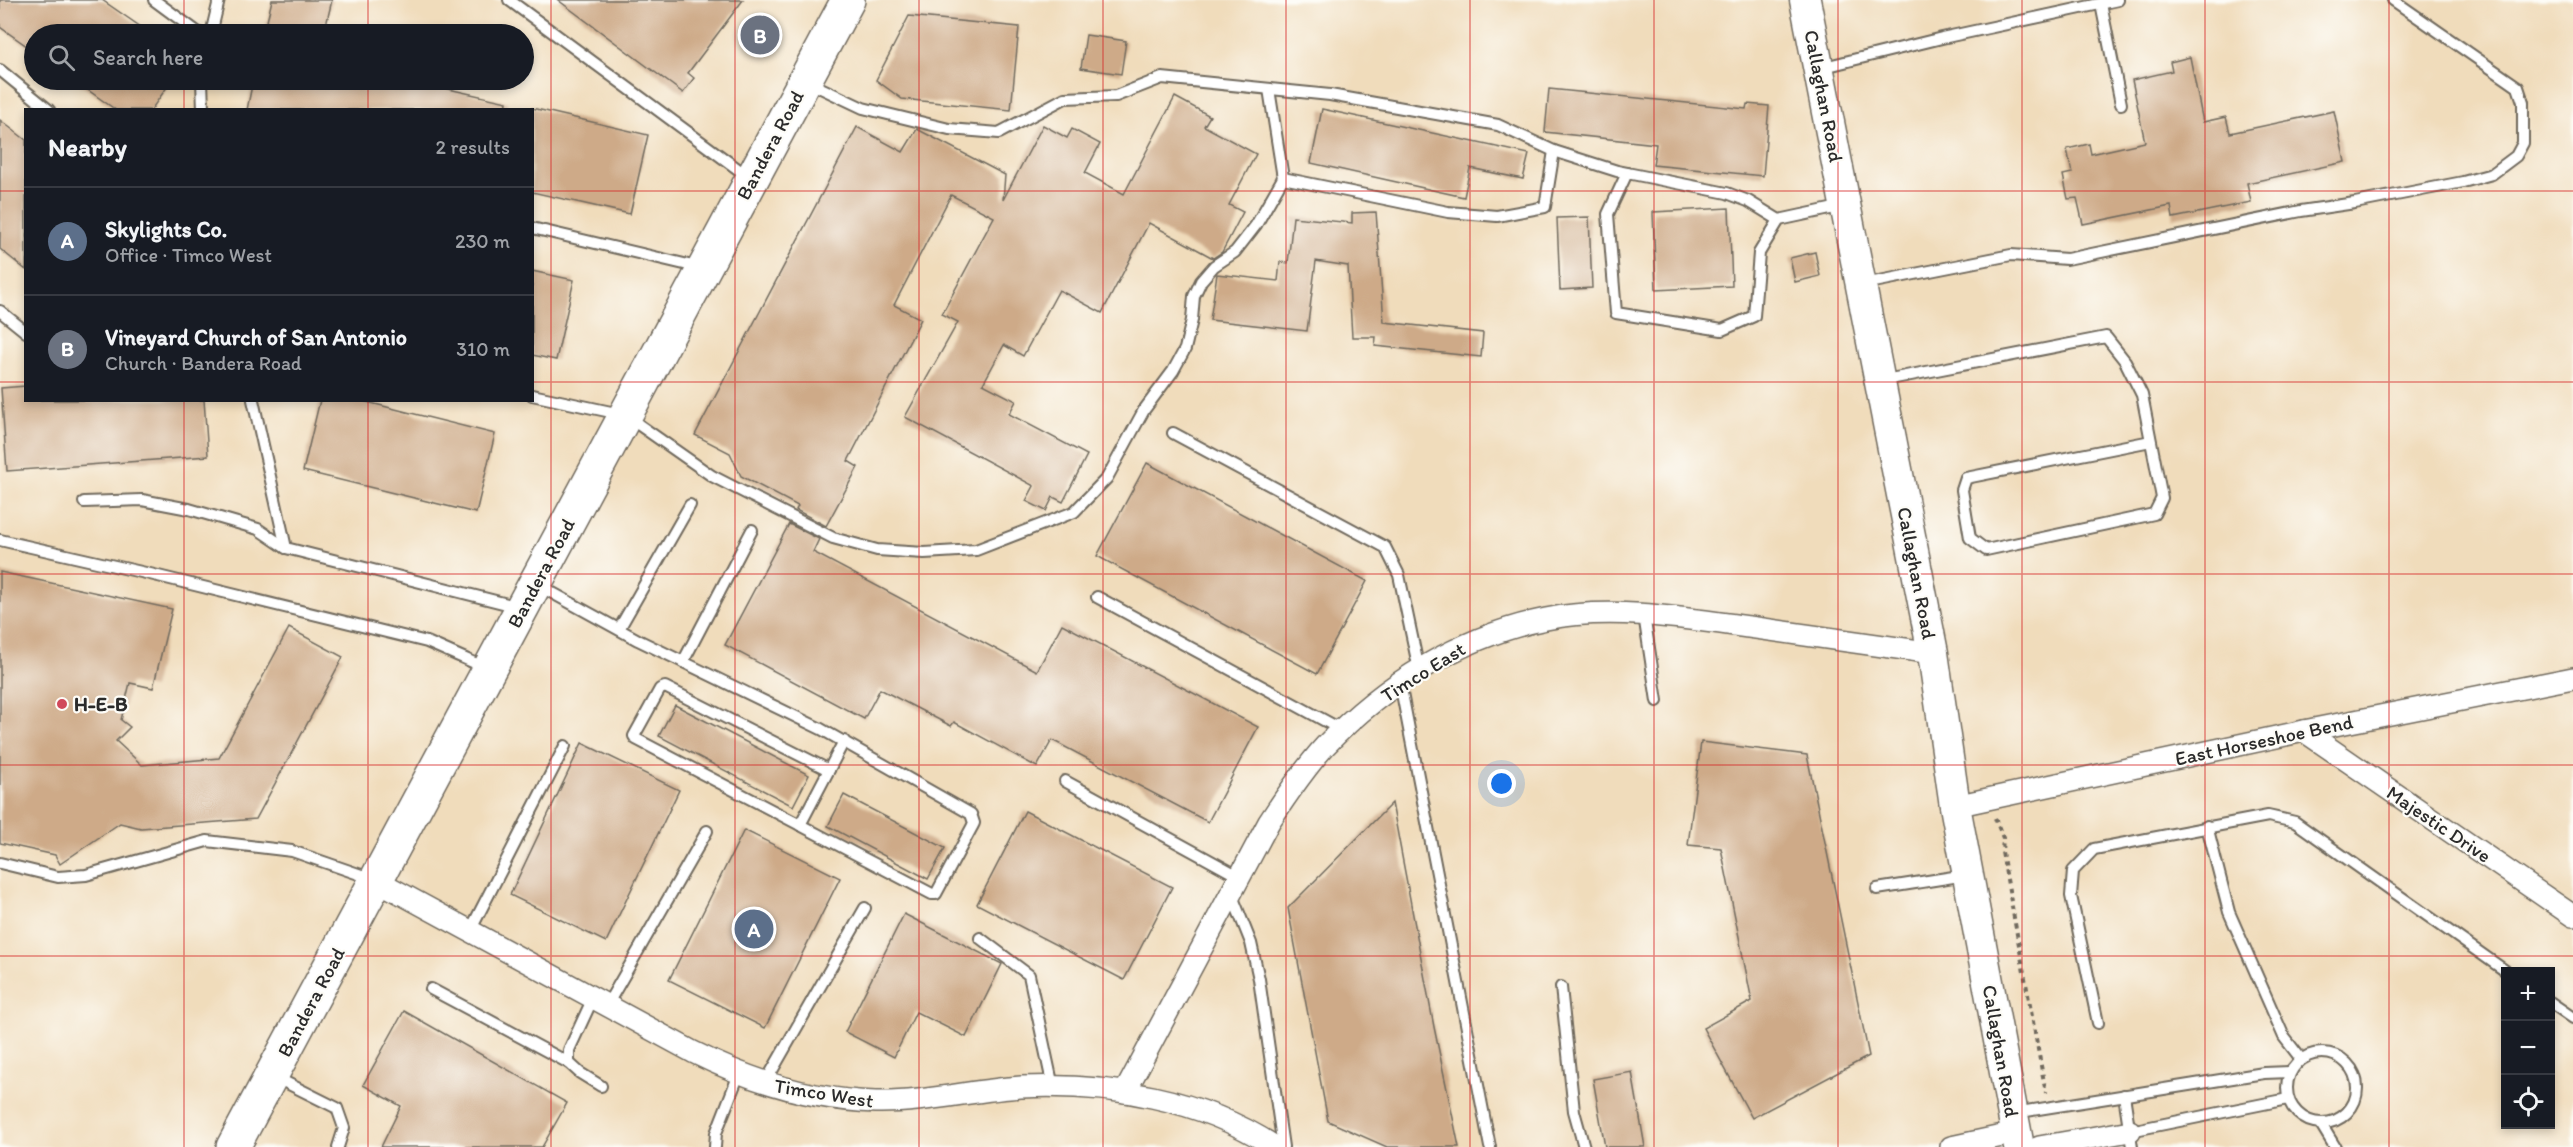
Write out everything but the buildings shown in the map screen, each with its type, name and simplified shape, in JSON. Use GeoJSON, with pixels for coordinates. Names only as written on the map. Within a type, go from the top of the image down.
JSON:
{"type":"FeatureCollection","features":[{"type":"Feature","properties":{"kind":"main road","name":"Bandera Road"},"geometry":{"type":"LineString","coordinates":[[233,1147],[848,0]]}},
{"type":"Feature","properties":{"kind":"main road","name":"Callaghan Road"},"geometry":{"type":"LineString","coordinates":[[1805,0],[1933,653],[1955,806],[1968,875],[2022,1135]]}},
{"type":"Feature","properties":{"kind":"street","name":"Timco East"},"geometry":{"type":"LineString","coordinates":[[1125,1092],[1269,822],[1295,783],[1325,746],[1342,730],[1400,683],[1466,644],[1547,618],[1586,614],[1644,615],[1667,616],[1933,653]]}},
{"type":"Feature","properties":{"kind":"street","name":"East Horseshoe Bend"},"geometry":{"type":"LineString","coordinates":[[1955,806],[2304,731],[2573,678]]}},
{"type":"Feature","properties":{"kind":"street","name":"Majestic Drive"},"geometry":{"type":"LineString","coordinates":[[2304,731],[2573,916]]}},
{"type":"Feature","properties":{"kind":"street","name":"Timco West"},"geometry":{"type":"LineString","coordinates":[[376,880],[693,1052],[765,1084],[824,1097],[875,1102],[917,1101],[1020,1088],[1053,1087],[1125,1092],[1158,1098],[1198,1110],[1236,1125],[1275,1147]]}},
{"type":"Feature","properties":{"kind":"street"},"geometry":{"type":"LineString","coordinates":[[1951,1147],[2022,1135],[2131,1139]]}},
{"type":"Feature","properties":{"kind":"lane"},"geometry":{"type":"LineString","coordinates":[[154,0],[186,24]]}},
{"type":"Feature","properties":{"kind":"lane"},"geometry":{"type":"LineString","coordinates":[[213,24],[219,0]]}},
{"type":"Feature","properties":{"kind":"lane"},"geometry":{"type":"LineString","coordinates":[[509,0],[752,179]]}},
{"type":"Feature","properties":{"kind":"lane"},"geometry":{"type":"LineString","coordinates":[[1818,68],[1942,38],[2118,0]]}},
{"type":"Feature","properties":{"kind":"lane"},"geometry":{"type":"LineString","coordinates":[[1861,285],[2011,255],[2067,259],[2301,211],[2463,182],[2501,170],[2516,156],[2523,143],[2523,102],[2518,87],[2393,0]]}},
{"type":"Feature","properties":{"kind":"lane"},"geometry":{"type":"LineString","coordinates":[[2101,4],[2121,104]]}},
{"type":"Feature","properties":{"kind":"lane"},"geometry":{"type":"LineString","coordinates":[[0,70],[24,90]]}},
{"type":"Feature","properties":{"kind":"lane"},"geometry":{"type":"LineString","coordinates":[[805,80],[863,108],[949,129],[999,132],[1065,98],[1116,96],[1162,78],[1330,95],[1498,125],[1554,152],[1627,173],[1727,193],[1748,201],[1779,220],[1845,206]]}},
{"type":"Feature","properties":{"kind":"lane"},"geometry":{"type":"LineString","coordinates":[[534,395],[625,415],[712,476],[833,538],[878,550],[924,553],[976,550],[1074,512],[1107,478],[1143,410],[1173,371],[1185,349],[1192,320],[1194,296],[1202,280],[1214,266],[1235,252],[1256,225],[1283,178],[1269,89]]}},
{"type":"Feature","properties":{"kind":"lane"},"geometry":{"type":"LineString","coordinates":[[24,90],[47,108]]}},
{"type":"Feature","properties":{"kind":"lane"},"geometry":{"type":"LineString","coordinates":[[202,90],[203,108]]}},
{"type":"Feature","properties":{"kind":"lane"},"geometry":{"type":"LineString","coordinates":[[1283,178],[1448,212],[1497,216],[1545,207],[1554,152]]}},
{"type":"Feature","properties":{"kind":"lane"},"geometry":{"type":"LineString","coordinates":[[1627,173],[1608,214],[1616,314],[1722,330],[1754,316],[1759,253],[1779,220]]}},
{"type":"Feature","properties":{"kind":"lane"},"geometry":{"type":"LineString","coordinates":[[534,228],[704,268]]}},
{"type":"Feature","properties":{"kind":"lane"},"geometry":{"type":"LineString","coordinates":[[0,311],[24,330]]}},
{"type":"Feature","properties":{"kind":"lane"},"geometry":{"type":"LineString","coordinates":[[1880,381],[2106,337],[2126,361],[2142,395],[2151,441],[2162,498],[2154,514],[1986,550],[1970,538],[1962,490],[1966,478],[2151,441]]}},
{"type":"Feature","properties":{"kind":"lane"},"geometry":{"type":"LineString","coordinates":[[253,402],[286,548]]}},
{"type":"Feature","properties":{"kind":"lane"},"geometry":{"type":"LineString","coordinates":[[1173,433],[1385,547],[1399,575],[1419,670]]}},
{"type":"Feature","properties":{"kind":"lane"},"geometry":{"type":"LineString","coordinates":[[84,502],[142,500],[189,509],[258,529],[286,548],[529,595],[619,629],[844,741],[971,814],[974,823],[939,891],[932,894],[636,739],[636,732],[660,689],[665,687],[829,770]]}},
{"type":"Feature","properties":{"kind":"lane"},"geometry":{"type":"LineString","coordinates":[[619,629],[690,505]]}},
{"type":"Feature","properties":{"kind":"lane"},"geometry":{"type":"LineString","coordinates":[[683,662],[752,530]]}},
{"type":"Feature","properties":{"kind":"lane"},"geometry":{"type":"LineString","coordinates":[[0,540],[427,642],[489,670]]}},
{"type":"Feature","properties":{"kind":"lane"},"geometry":{"type":"LineString","coordinates":[[1097,597],[1342,730]]}},
{"type":"Feature","properties":{"kind":"lane"},"geometry":{"type":"LineString","coordinates":[[1644,615],[1657,701]]}},
{"type":"Feature","properties":{"kind":"lane"},"geometry":{"type":"LineString","coordinates":[[1400,683],[1490,1147]]}},
{"type":"Feature","properties":{"kind":"lane"},"geometry":{"type":"LineString","coordinates":[[800,825],[844,741]]}},
{"type":"Feature","properties":{"kind":"lane"},"geometry":{"type":"LineString","coordinates":[[470,931],[565,746]]}},
{"type":"Feature","properties":{"kind":"lane"},"geometry":{"type":"LineString","coordinates":[[1065,780],[1235,885],[1259,979],[1283,1147]]}},
{"type":"Feature","properties":{"kind":"lane"},"geometry":{"type":"LineString","coordinates":[[2098,1023],[2071,896],[2073,871],[2094,849],[2268,816],[2295,822],[2501,968]]}},
{"type":"Feature","properties":{"kind":"lane"},"geometry":{"type":"LineString","coordinates":[[2207,826],[2229,912],[2284,1037],[2301,1059]]}},
{"type":"Feature","properties":{"kind":"lane"},"geometry":{"type":"LineString","coordinates":[[569,1062],[568,1050],[706,831]]}},
{"type":"Feature","properties":{"kind":"lane"},"geometry":{"type":"LineString","coordinates":[[0,863],[58,877],[86,875],[207,841],[292,851],[376,880]]}},
{"type":"Feature","properties":{"kind":"lane"},"geometry":{"type":"LineString","coordinates":[[1877,889],[1968,875]]}},
{"type":"Feature","properties":{"kind":"lane"},"geometry":{"type":"LineString","coordinates":[[765,1084],[865,908]]}},
{"type":"Feature","properties":{"kind":"lane"},"geometry":{"type":"LineString","coordinates":[[980,938],[1029,975],[1053,1087]]}},
{"type":"Feature","properties":{"kind":"lane"},"geometry":{"type":"LineString","coordinates":[[1561,987],[1574,1111],[1584,1147]]}},
{"type":"Feature","properties":{"kind":"lane"},"geometry":{"type":"LineString","coordinates":[[431,989],[569,1062],[580,1073],[601,1086]]}},
{"type":"Feature","properties":{"kind":"lane"},"geometry":{"type":"LineString","coordinates":[[2555,1005],[2573,1018]]}},
{"type":"Feature","properties":{"kind":"lane"},"geometry":{"type":"LineString","coordinates":[[2317,1053],[2328,1053],[2339,1057],[2348,1065],[2357,1086],[2351,1108],[2343,1117],[2321,1124],[2299,1115],[2288,1099],[2286,1083],[2290,1072],[2301,1059],[2317,1053]]}},
{"type":"Feature","properties":{"kind":"lane"},"geometry":{"type":"LineString","coordinates":[[2022,1135],[2124,1095],[2264,1073],[2290,1072]]}},
{"type":"Feature","properties":{"kind":"lane"},"geometry":{"type":"LineString","coordinates":[[715,1147],[716,1133],[739,1074]]}},
{"type":"Feature","properties":{"kind":"lane"},"geometry":{"type":"LineString","coordinates":[[272,1076],[337,1108],[344,1128],[338,1147]]}},
{"type":"Feature","properties":{"kind":"lane"},"geometry":{"type":"LineString","coordinates":[[2124,1095],[2131,1139],[2288,1099]]}},
{"type":"Feature","properties":{"kind":"lane"},"geometry":{"type":"LineString","coordinates":[[2321,1124],[2335,1147]]}},
{"type":"Feature","properties":{"kind":"path"},"geometry":{"type":"LineString","coordinates":[[1996,822],[2003,840],[2002,852],[2047,1096]]}},
{"type":"Feature","properties":{"kind":"place","name":"Vineyard Church of San Antonio"},"geometry":{"type":"Point","coordinates":[760,35]}},
{"type":"Feature","properties":{"kind":"place","name":"H-E-B"},"geometry":{"type":"Point","coordinates":[62,704]}},
{"type":"Feature","properties":{"kind":"place","name":"Skylights Co."},"geometry":{"type":"Point","coordinates":[754,929]}}]}
